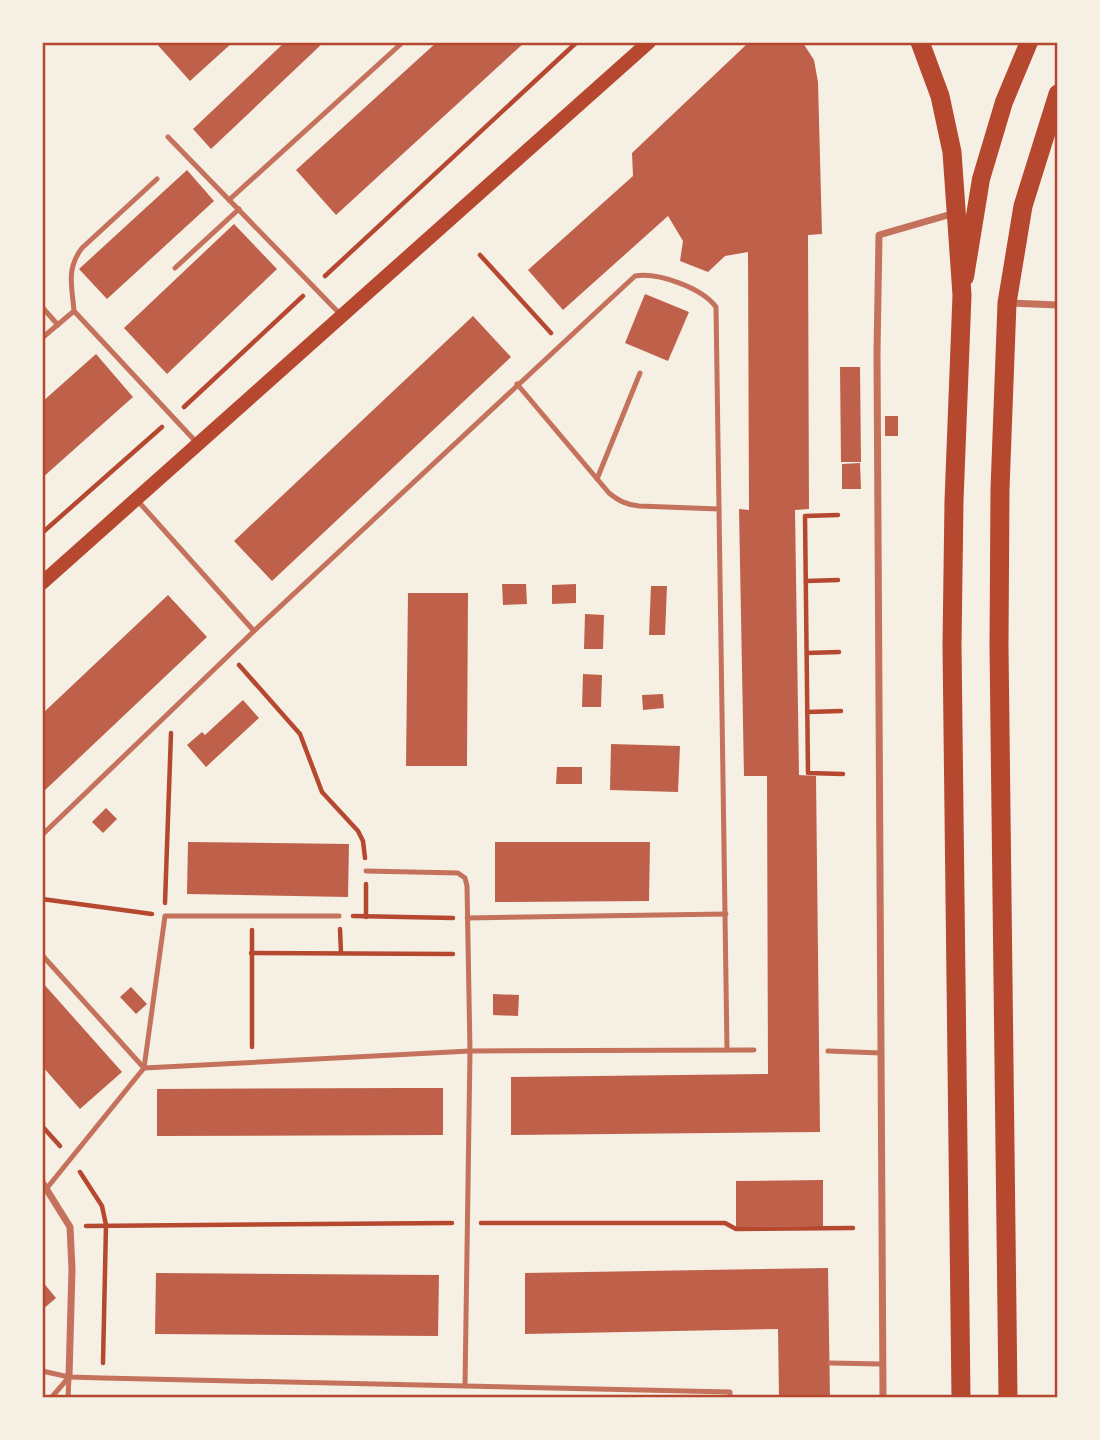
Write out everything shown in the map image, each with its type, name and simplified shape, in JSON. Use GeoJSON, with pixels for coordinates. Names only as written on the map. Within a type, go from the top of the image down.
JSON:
{"type":"FeatureCollection","features":[{"type":"Feature","properties":{"kind":"highway"},"geometry":{"type":"LineString","coordinates":[[920,42],[940,96],[952,152],[962,295],[954,500],[952,645],[961,1398]]}},
{"type":"Feature","properties":{"kind":"highway"},"geometry":{"type":"LineString","coordinates":[[1007,1398],[999,645],[1000,489],[1007,303],[1023,206],[1058,94]]}},
{"type":"Feature","properties":{"kind":"main road"},"geometry":{"type":"LineString","coordinates":[[42,583],[649,42]]}},
{"type":"Feature","properties":{"kind":"main road"},"geometry":{"type":"LineString","coordinates":[[962,295],[981,179],[1004,102],[1028,42]]}},
{"type":"Feature","properties":{"kind":"street"},"geometry":{"type":"LineString","coordinates":[[883,1398],[877,367],[879,235],[957,213]]}},
{"type":"Feature","properties":{"kind":"street"},"geometry":{"type":"LineString","coordinates":[[1007,303],[1058,306]]}},
{"type":"Feature","properties":{"kind":"street"},"geometry":{"type":"LineString","coordinates":[[44,1185],[70,1227],[72,1269],[69,1377]]}},
{"type":"Feature","properties":{"kind":"lane"},"geometry":{"type":"LineString","coordinates":[[229,200],[403,42]]}},
{"type":"Feature","properties":{"kind":"lane"},"geometry":{"type":"LineString","coordinates":[[168,137],[342,316]]}},
{"type":"Feature","properties":{"kind":"lane"},"geometry":{"type":"LineString","coordinates":[[157,179],[75,257],[71,274],[74,311],[199,444]]}},
{"type":"Feature","properties":{"kind":"lane"},"geometry":{"type":"LineString","coordinates":[[175,268],[239,209]]}},
{"type":"Feature","properties":{"kind":"lane"},"geometry":{"type":"LineString","coordinates":[[42,835],[229,654],[635,276],[656,275],[710,299],[716,307],[718,317],[727,1050]]}},
{"type":"Feature","properties":{"kind":"lane"},"geometry":{"type":"LineString","coordinates":[[42,307],[58,324]]}},
{"type":"Feature","properties":{"kind":"lane"},"geometry":{"type":"LineString","coordinates":[[42,338],[74,311]]}},
{"type":"Feature","properties":{"kind":"lane"},"geometry":{"type":"LineString","coordinates":[[597,479],[640,373]]}},
{"type":"Feature","properties":{"kind":"lane"},"geometry":{"type":"LineString","coordinates":[[517,384],[609,493],[627,505],[719,509]]}},
{"type":"Feature","properties":{"kind":"lane"},"geometry":{"type":"LineString","coordinates":[[137,499],[254,631]]}},
{"type":"Feature","properties":{"kind":"lane"},"geometry":{"type":"LineString","coordinates":[[366,870],[458,873],[465,878],[467,886],[470,1051],[466,1386]]}},
{"type":"Feature","properties":{"kind":"lane"},"geometry":{"type":"LineString","coordinates":[[467,918],[726,914]]}},
{"type":"Feature","properties":{"kind":"lane"},"geometry":{"type":"LineString","coordinates":[[44,1185],[71,1158],[144,1068],[164,916],[340,916]]}},
{"type":"Feature","properties":{"kind":"lane"},"geometry":{"type":"LineString","coordinates":[[42,955],[144,1068]]}},
{"type":"Feature","properties":{"kind":"lane"},"geometry":{"type":"LineString","coordinates":[[144,1068],[470,1051],[754,1050]]}},
{"type":"Feature","properties":{"kind":"lane"},"geometry":{"type":"LineString","coordinates":[[828,1051],[881,1053]]}},
{"type":"Feature","properties":{"kind":"lane"},"geometry":{"type":"LineString","coordinates":[[830,1363],[882,1364]]}},
{"type":"Feature","properties":{"kind":"lane"},"geometry":{"type":"LineString","coordinates":[[42,1371],[69,1377],[730,1392],[730,1398]]}},
{"type":"Feature","properties":{"kind":"lane"},"geometry":{"type":"LineString","coordinates":[[51,1398],[69,1377]]}},
{"type":"Feature","properties":{"kind":"lane"},"geometry":{"type":"LineString","coordinates":[[68,1398],[69,1377]]}},
{"type":"Feature","properties":{"kind":"path"},"geometry":{"type":"LineString","coordinates":[[480,255],[561,344]]}},
{"type":"Feature","properties":{"kind":"path"},"geometry":{"type":"LineString","coordinates":[[838,515],[805,516],[808,773],[843,774]]}},
{"type":"Feature","properties":{"kind":"path"},"geometry":{"type":"LineString","coordinates":[[806,581],[838,580]]}},
{"type":"Feature","properties":{"kind":"path"},"geometry":{"type":"LineString","coordinates":[[807,653],[839,652]]}},
{"type":"Feature","properties":{"kind":"path"},"geometry":{"type":"LineString","coordinates":[[229,654],[300,734],[321,792],[358,831],[365,850],[366,917]]}},
{"type":"Feature","properties":{"kind":"path"},"geometry":{"type":"LineString","coordinates":[[42,899],[164,916],[172,710]]}},
{"type":"Feature","properties":{"kind":"path"},"geometry":{"type":"LineString","coordinates":[[807,712],[841,711]]}},
{"type":"Feature","properties":{"kind":"path"},"geometry":{"type":"LineString","coordinates":[[252,916],[252,1062]]}},
{"type":"Feature","properties":{"kind":"path"},"geometry":{"type":"LineString","coordinates":[[341,953],[340,916],[467,918]]}},
{"type":"Feature","properties":{"kind":"path"},"geometry":{"type":"LineString","coordinates":[[251,953],[468,954]]}},
{"type":"Feature","properties":{"kind":"path"},"geometry":{"type":"LineString","coordinates":[[42,1126],[71,1158],[102,1206],[106,1225],[103,1378]]}},
{"type":"Feature","properties":{"kind":"path"},"geometry":{"type":"LineString","coordinates":[[70,1227],[725,1223],[736,1229],[853,1228]]}},
{"type":"Feature","properties":{"kind":"building"},"geometry":{"type":"Polygon","coordinates":[[[155,42],[233,42],[190,81],[155,42]]]}},
{"type":"Feature","properties":{"kind":"building"},"geometry":{"type":"Polygon","coordinates":[[[285,42],[324,42],[211,149],[193,129],[285,42]]]}},
{"type":"Feature","properties":{"kind":"building"},"geometry":{"type":"Polygon","coordinates":[[[437,42],[525,42],[336,215],[296,170],[437,42]]]}},
{"type":"Feature","properties":{"kind":"building"},"geometry":{"type":"Polygon","coordinates":[[[803,43],[814,60],[818,82],[822,234],[808,235],[809,509],[795,510],[799,775],[816,776],[820,1132],[511,1135],[511,1077],[768,1074],[767,776],[744,776],[739,509],[749,510],[748,252],[725,256],[708,272],[680,261],[683,241],[668,216],[563,310],[528,270],[633,176],[632,153],[747,44],[803,43]]]}},
{"type":"Feature","properties":{"kind":"building"},"geometry":{"type":"Polygon","coordinates":[[[187,170],[214,201],[107,299],[79,269],[187,170]]]}},
{"type":"Feature","properties":{"kind":"building"},"geometry":{"type":"Polygon","coordinates":[[[234,224],[277,269],[167,374],[124,328],[234,224]]]}},
{"type":"Feature","properties":{"kind":"building"},"geometry":{"type":"Polygon","coordinates":[[[645,294],[689,312],[668,361],[625,343],[645,294]]]}},
{"type":"Feature","properties":{"kind":"building"},"geometry":{"type":"Polygon","coordinates":[[[473,316],[511,357],[272,581],[234,541],[473,316]]]}},
{"type":"Feature","properties":{"kind":"building"},"geometry":{"type":"Polygon","coordinates":[[[96,354],[133,397],[42,478],[42,402],[96,354]]]}},
{"type":"Feature","properties":{"kind":"building"},"geometry":{"type":"Polygon","coordinates":[[[840,367],[860,367],[861,462],[841,462],[840,367]]]}},
{"type":"Feature","properties":{"kind":"building"},"geometry":{"type":"Polygon","coordinates":[[[885,416],[898,416],[898,436],[885,436],[885,416]]]}},
{"type":"Feature","properties":{"kind":"building"},"geometry":{"type":"Polygon","coordinates":[[[860,463],[861,489],[842,489],[842,464],[860,463]]]}},
{"type":"Feature","properties":{"kind":"building"},"geometry":{"type":"Polygon","coordinates":[[[502,584],[526,584],[527,604],[503,605],[502,584]]]}},
{"type":"Feature","properties":{"kind":"building"},"geometry":{"type":"Polygon","coordinates":[[[576,584],[576,603],[552,604],[552,585],[576,584]]]}},
{"type":"Feature","properties":{"kind":"building"},"geometry":{"type":"Polygon","coordinates":[[[651,586],[667,586],[665,635],[649,635],[651,586]]]}},
{"type":"Feature","properties":{"kind":"building"},"geometry":{"type":"Polygon","coordinates":[[[408,593],[468,593],[467,766],[406,766],[408,593]]]}},
{"type":"Feature","properties":{"kind":"building"},"geometry":{"type":"Polygon","coordinates":[[[168,595],[207,637],[42,793],[42,714],[168,595]]]}},
{"type":"Feature","properties":{"kind":"building"},"geometry":{"type":"Polygon","coordinates":[[[585,614],[604,615],[603,649],[584,649],[585,614]]]}},
{"type":"Feature","properties":{"kind":"building"},"geometry":{"type":"Polygon","coordinates":[[[583,674],[602,675],[601,707],[582,707],[583,674]]]}},
{"type":"Feature","properties":{"kind":"building"},"geometry":{"type":"Polygon","coordinates":[[[663,694],[664,708],[643,710],[642,695],[663,694]]]}},
{"type":"Feature","properties":{"kind":"building"},"geometry":{"type":"Polygon","coordinates":[[[243,700],[259,718],[206,767],[187,745],[202,732],[205,735],[243,700]]]}},
{"type":"Feature","properties":{"kind":"building"},"geometry":{"type":"Polygon","coordinates":[[[611,744],[680,746],[678,792],[610,790],[611,744]]]}},
{"type":"Feature","properties":{"kind":"building"},"geometry":{"type":"Polygon","coordinates":[[[557,767],[582,767],[582,784],[556,784],[557,767]]]}},
{"type":"Feature","properties":{"kind":"building"},"geometry":{"type":"Polygon","coordinates":[[[106,808],[117,819],[103,833],[92,822],[106,808]]]}},
{"type":"Feature","properties":{"kind":"building"},"geometry":{"type":"Polygon","coordinates":[[[188,842],[349,844],[348,897],[187,894],[188,842]]]}},
{"type":"Feature","properties":{"kind":"building"},"geometry":{"type":"Polygon","coordinates":[[[495,842],[650,842],[649,901],[495,902],[495,842]]]}},
{"type":"Feature","properties":{"kind":"building"},"geometry":{"type":"Polygon","coordinates":[[[42,982],[122,1072],[80,1109],[42,1066],[42,982]]]}},
{"type":"Feature","properties":{"kind":"building"},"geometry":{"type":"Polygon","coordinates":[[[131,987],[147,1004],[136,1014],[120,997],[131,987]]]}},
{"type":"Feature","properties":{"kind":"building"},"geometry":{"type":"Polygon","coordinates":[[[493,994],[519,995],[518,1016],[493,1015],[493,994]]]}},
{"type":"Feature","properties":{"kind":"building"},"geometry":{"type":"Polygon","coordinates":[[[443,1088],[443,1135],[157,1136],[157,1089],[443,1088]]]}},
{"type":"Feature","properties":{"kind":"building"},"geometry":{"type":"Polygon","coordinates":[[[823,1180],[823,1226],[736,1227],[736,1181],[823,1180]]]}},
{"type":"Feature","properties":{"kind":"building"},"geometry":{"type":"Polygon","coordinates":[[[828,1268],[830,1398],[779,1398],[778,1329],[525,1334],[525,1273],[828,1268]]]}},
{"type":"Feature","properties":{"kind":"building"},"geometry":{"type":"Polygon","coordinates":[[[156,1273],[439,1275],[438,1336],[155,1334],[156,1273]]]}},
{"type":"Feature","properties":{"kind":"building"},"geometry":{"type":"Polygon","coordinates":[[[42,1281],[56,1298],[42,1310],[42,1281]]]}}]}
